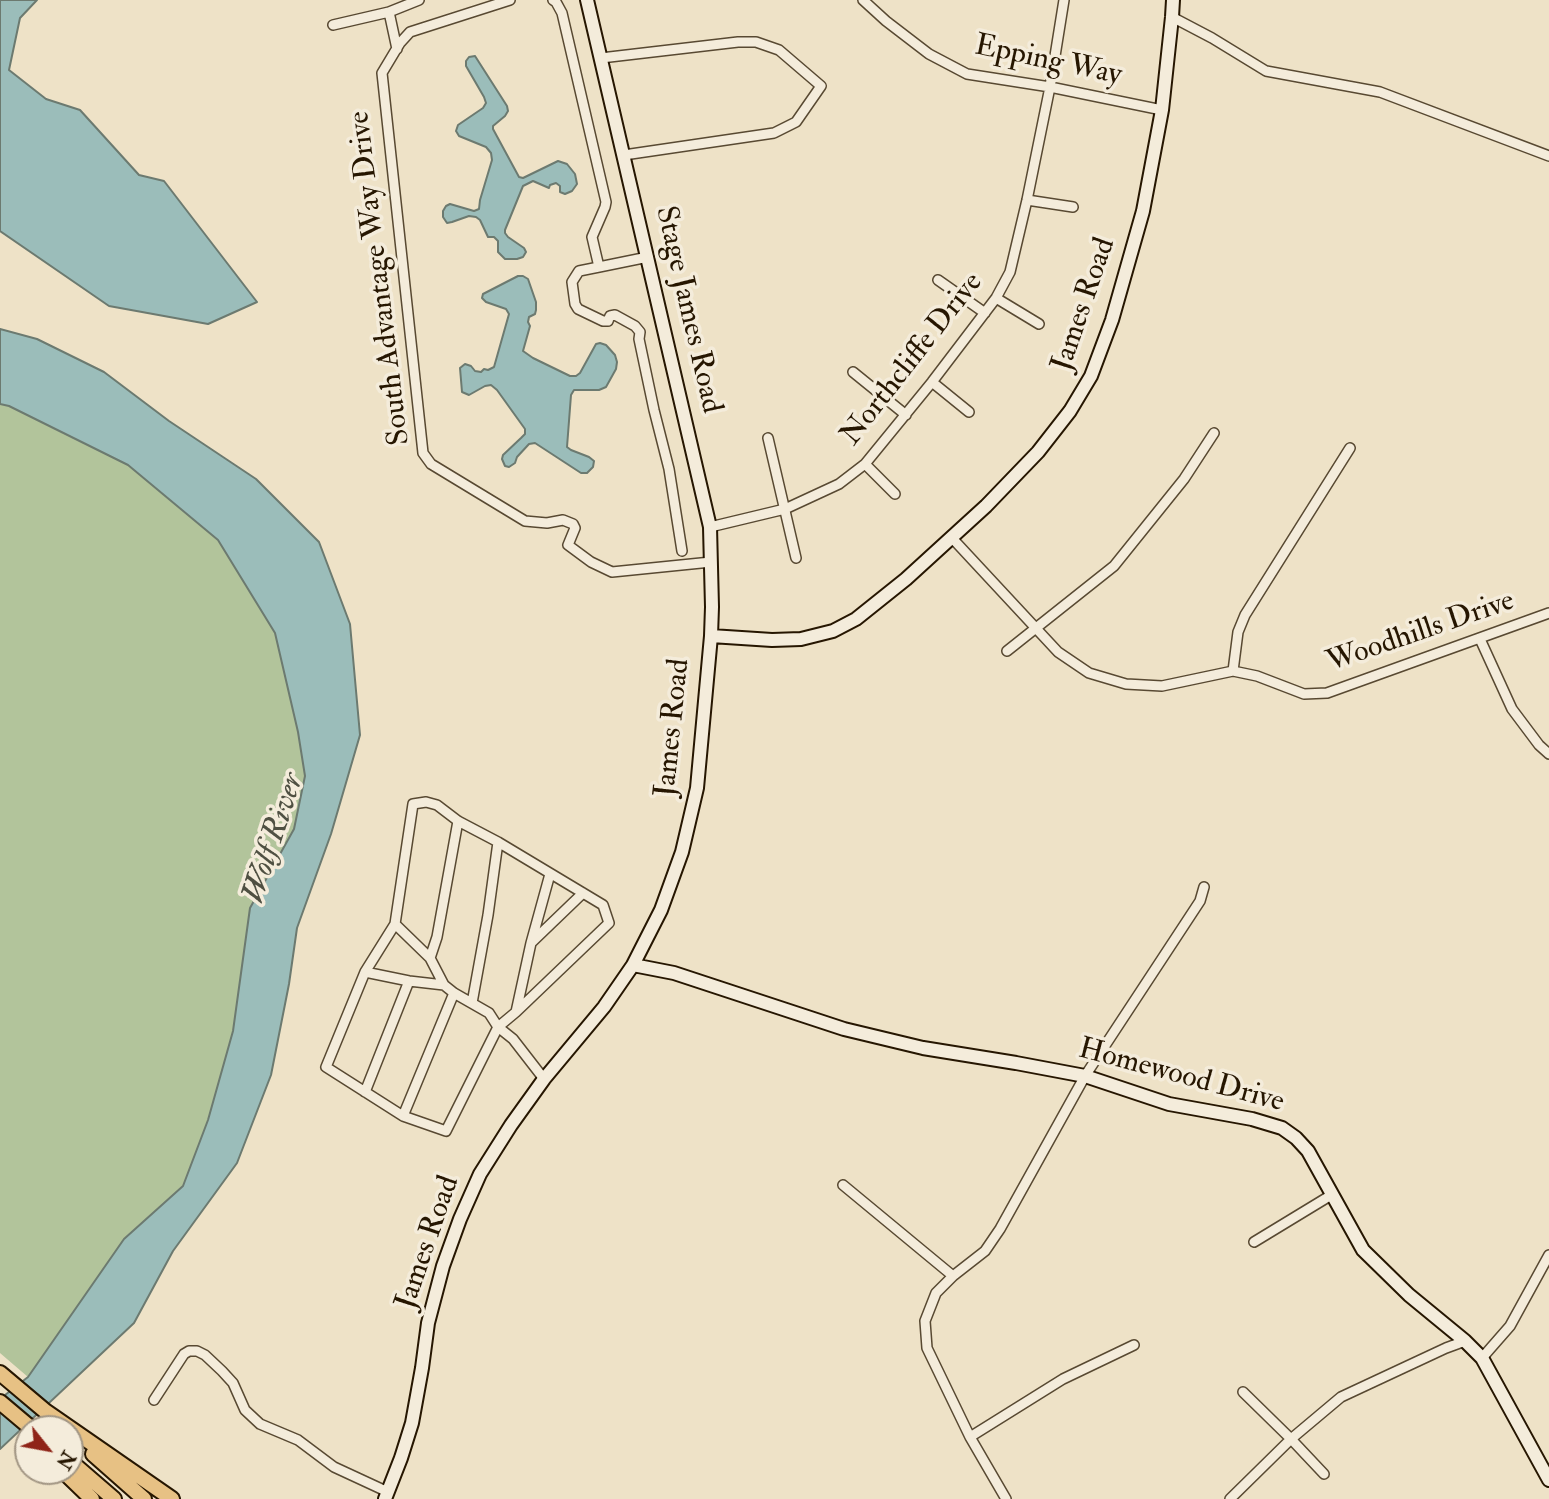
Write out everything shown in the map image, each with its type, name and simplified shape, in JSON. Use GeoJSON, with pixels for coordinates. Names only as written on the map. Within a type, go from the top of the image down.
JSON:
{"type":"FeatureCollection","features":[{"type":"Feature","properties":{"kind":"main road"},"geometry":{"type":"LineString","coordinates":[[0,1373],[124,1474],[144,1499]]}},
{"type":"Feature","properties":{"kind":"main road"},"geometry":{"type":"LineString","coordinates":[[0,1405],[14,1420]]}},
{"type":"Feature","properties":{"kind":"main road"},"geometry":{"type":"LineString","coordinates":[[45,1411],[49,1415]]}},
{"type":"Feature","properties":{"kind":"main road"},"geometry":{"type":"LineString","coordinates":[[84,1444],[124,1474],[172,1499]]}},
{"type":"Feature","properties":{"kind":"main road"},"geometry":{"type":"LineString","coordinates":[[84,1473],[111,1496]]}},
{"type":"Feature","properties":{"kind":"main road"},"geometry":{"type":"LineString","coordinates":[[77,1485],[92,1499]]}},
{"type":"Feature","properties":{"kind":"street"},"geometry":{"type":"LineString","coordinates":[[333,24],[389,12],[419,0]]}},
{"type":"Feature","properties":{"kind":"street","name":"South Advantage Way Drive"},"geometry":{"type":"LineString","coordinates":[[510,0],[410,32],[382,73],[423,453],[431,464],[525,521],[548,523],[563,520],[573,524],[575,528],[568,545],[591,562],[612,572],[711,562]]}},
{"type":"Feature","properties":{"kind":"street","name":"Stage James Road"},"geometry":{"type":"LineString","coordinates":[[587,0],[710,527],[711,636]]}},
{"type":"Feature","properties":{"kind":"street","name":"Epping Way"},"geometry":{"type":"LineString","coordinates":[[863,0],[929,54],[967,74],[1049,87],[1162,110]]}},
{"type":"Feature","properties":{"kind":"street","name":"Northcliffe Drive"},"geometry":{"type":"LineString","coordinates":[[710,527],[785,509],[839,484],[865,464],[996,298],[1010,272],[1027,201],[1064,0]]}},
{"type":"Feature","properties":{"kind":"street","name":"James Road"},"geometry":{"type":"LineString","coordinates":[[386,1496],[412,1423],[428,1323],[443,1266],[480,1174],[544,1079],[604,1007],[633,965],[661,910],[682,852],[696,788],[711,636],[801,639],[833,631],[856,619],[880,601],[986,506],[1038,452],[1070,411],[1091,376],[1112,320],[1143,211],[1162,110],[1173,0]]}},
{"type":"Feature","properties":{"kind":"street"},"geometry":{"type":"LineString","coordinates":[[554,1],[562,13],[606,202],[592,237],[599,267]]}},
{"type":"Feature","properties":{"kind":"street"},"geometry":{"type":"LineString","coordinates":[[389,12],[397,48]]}},
{"type":"Feature","properties":{"kind":"street"},"geometry":{"type":"LineString","coordinates":[[1172,17],[1266,71],[1380,92],[1549,156]]}},
{"type":"Feature","properties":{"kind":"street"},"geometry":{"type":"LineString","coordinates":[[601,58],[738,41],[755,42],[779,50],[821,86],[796,122],[774,133],[624,155]]}},
{"type":"Feature","properties":{"kind":"street"},"geometry":{"type":"LineString","coordinates":[[1027,201],[1073,207]]}},
{"type":"Feature","properties":{"kind":"street"},"geometry":{"type":"LineString","coordinates":[[648,257],[579,271],[572,282],[578,309],[603,321],[608,321],[610,316],[615,315],[635,326],[640,332],[639,339],[654,410],[669,469],[682,551]]}},
{"type":"Feature","properties":{"kind":"street"},"geometry":{"type":"LineString","coordinates":[[938,280],[985,313]]}},
{"type":"Feature","properties":{"kind":"street"},"geometry":{"type":"LineString","coordinates":[[996,298],[1039,324]]}},
{"type":"Feature","properties":{"kind":"street"},"geometry":{"type":"LineString","coordinates":[[853,372],[906,415]]}},
{"type":"Feature","properties":{"kind":"street"},"geometry":{"type":"LineString","coordinates":[[932,382],[969,412]]}},
{"type":"Feature","properties":{"kind":"street"},"geometry":{"type":"LineString","coordinates":[[1007,651],[1114,566],[1184,480],[1214,433]]}},
{"type":"Feature","properties":{"kind":"street"},"geometry":{"type":"LineString","coordinates":[[768,438],[796,558]]}},
{"type":"Feature","properties":{"kind":"street"},"geometry":{"type":"LineString","coordinates":[[1233,671],[1238,632],[1245,615],[1350,448]]}},
{"type":"Feature","properties":{"kind":"street"},"geometry":{"type":"LineString","coordinates":[[865,464],[894,494]]}},
{"type":"Feature","properties":{"kind":"street","name":"Woodhills Drive"},"geometry":{"type":"LineString","coordinates":[[952,538],[1058,652],[1089,673],[1126,684],[1162,686],[1233,671],[1257,676],[1304,694],[1327,693],[1549,613]]}},
{"type":"Feature","properties":{"kind":"street"},"geometry":{"type":"LineString","coordinates":[[1480,639],[1513,709],[1539,746],[1549,754]]}},
{"type":"Feature","properties":{"kind":"street"},"geometry":{"type":"LineString","coordinates":[[426,802],[437,805],[458,821],[603,905],[608,923],[498,1027],[446,1131],[403,1116],[326,1067],[365,972],[395,924],[413,804],[426,802]]}},
{"type":"Feature","properties":{"kind":"street"},"geometry":{"type":"LineString","coordinates":[[430,958],[437,937],[458,821]]}},
{"type":"Feature","properties":{"kind":"street"},"geometry":{"type":"LineString","coordinates":[[472,1003],[498,842]]}},
{"type":"Feature","properties":{"kind":"street"},"geometry":{"type":"LineString","coordinates":[[516,1012],[550,874]]}},
{"type":"Feature","properties":{"kind":"street"},"geometry":{"type":"LineString","coordinates":[[1006,1499],[970,1437],[927,1348],[925,1321],[936,1293],[985,1251],[1000,1229],[1086,1076],[1200,901],[1204,887]]}},
{"type":"Feature","properties":{"kind":"street"},"geometry":{"type":"LineString","coordinates":[[531,943],[583,893]]}},
{"type":"Feature","properties":{"kind":"street"},"geometry":{"type":"LineString","coordinates":[[395,924],[430,958],[444,985],[489,1013],[544,1079]]}},
{"type":"Feature","properties":{"kind":"street","name":"Homewood Drive"},"geometry":{"type":"LineString","coordinates":[[633,965],[674,974],[844,1029],[923,1048],[1086,1076],[1169,1104],[1252,1119],[1282,1128],[1297,1138],[1308,1151],[1363,1250],[1409,1295],[1482,1358],[1549,1480]]}},
{"type":"Feature","properties":{"kind":"street"},"geometry":{"type":"LineString","coordinates":[[365,972],[444,985]]}},
{"type":"Feature","properties":{"kind":"street"},"geometry":{"type":"LineString","coordinates":[[365,1092],[409,981]]}},
{"type":"Feature","properties":{"kind":"street"},"geometry":{"type":"LineString","coordinates":[[403,1116],[454,993]]}},
{"type":"Feature","properties":{"kind":"street"},"geometry":{"type":"LineString","coordinates":[[843,1185],[953,1276]]}},
{"type":"Feature","properties":{"kind":"street"},"geometry":{"type":"LineString","coordinates":[[1254,1242],[1333,1194]]}},
{"type":"Feature","properties":{"kind":"street"},"geometry":{"type":"LineString","coordinates":[[1482,1358],[1510,1326],[1549,1255]]}},
{"type":"Feature","properties":{"kind":"street"},"geometry":{"type":"LineString","coordinates":[[1230,1499],[1291,1438],[1341,1397],[1465,1341]]}},
{"type":"Feature","properties":{"kind":"street"},"geometry":{"type":"LineString","coordinates":[[970,1437],[1063,1379],[1134,1345]]}},
{"type":"Feature","properties":{"kind":"street"},"geometry":{"type":"LineString","coordinates":[[154,1400],[184,1354],[197,1351],[205,1355],[233,1383],[245,1410],[260,1424],[298,1440],[334,1467],[386,1496]]}},
{"type":"Feature","properties":{"kind":"street"},"geometry":{"type":"LineString","coordinates":[[1243,1392],[1324,1474]]}},
{"type":"Feature","properties":{"kind":"green space"},"geometry":{"type":"Polygon","coordinates":[[[0,404],[128,465],[218,540],[275,633],[298,732],[305,776],[294,829],[250,908],[233,1031],[208,1120],[183,1186],[124,1239],[28,1377],[0,1353],[0,404]]]}},
{"type":"Feature","properties":{"kind":"water"},"geometry":{"type":"Polygon","coordinates":[[[0,0],[37,0],[20,18],[9,70],[46,99],[80,110],[139,175],[164,181],[257,302],[208,324],[109,306],[0,231],[0,0]]]}},
{"type":"Feature","properties":{"kind":"water"},"geometry":{"type":"Polygon","coordinates":[[[475,56],[507,106],[505,116],[493,129],[519,177],[523,178],[558,161],[567,164],[575,174],[577,184],[572,191],[565,194],[560,192],[560,186],[556,183],[549,188],[533,181],[523,186],[505,230],[508,237],[526,252],[523,257],[517,259],[505,259],[498,252],[498,241],[494,237],[488,237],[476,217],[469,216],[447,223],[443,217],[443,211],[450,204],[474,211],[479,209],[492,160],[486,147],[459,136],[456,131],[458,125],[486,103],[466,66],[469,57],[475,56]]]}},
{"type":"Feature","properties":{"kind":"water"},"geometry":{"type":"Polygon","coordinates":[[[518,276],[528,279],[536,302],[535,314],[529,317],[530,326],[523,351],[570,376],[580,373],[596,344],[606,345],[615,355],[616,369],[606,387],[599,390],[574,390],[571,395],[567,447],[594,461],[593,467],[587,473],[581,473],[535,443],[529,444],[515,463],[509,467],[505,466],[503,455],[525,434],[525,429],[491,385],[469,395],[462,392],[460,368],[465,364],[481,372],[494,367],[509,314],[506,309],[486,302],[482,298],[483,294],[518,276]]]}},
{"type":"Feature","properties":{"kind":"water"},"geometry":{"type":"Polygon","coordinates":[[[0,329],[37,339],[104,372],[169,421],[256,479],[319,542],[350,624],[360,735],[331,834],[297,928],[271,1075],[237,1163],[173,1251],[134,1323],[36,1415],[14,1415],[14,1436],[0,1449],[0,1399],[28,1377],[124,1239],[183,1186],[208,1120],[233,1031],[250,908],[294,829],[305,776],[298,732],[275,633],[218,540],[128,465],[0,404],[0,329]]]}},
{"type":"Feature","properties":{"kind":"water label","name":"Wolf River"},"geometry":{"type":"Point","coordinates":[275,839]}}]}
